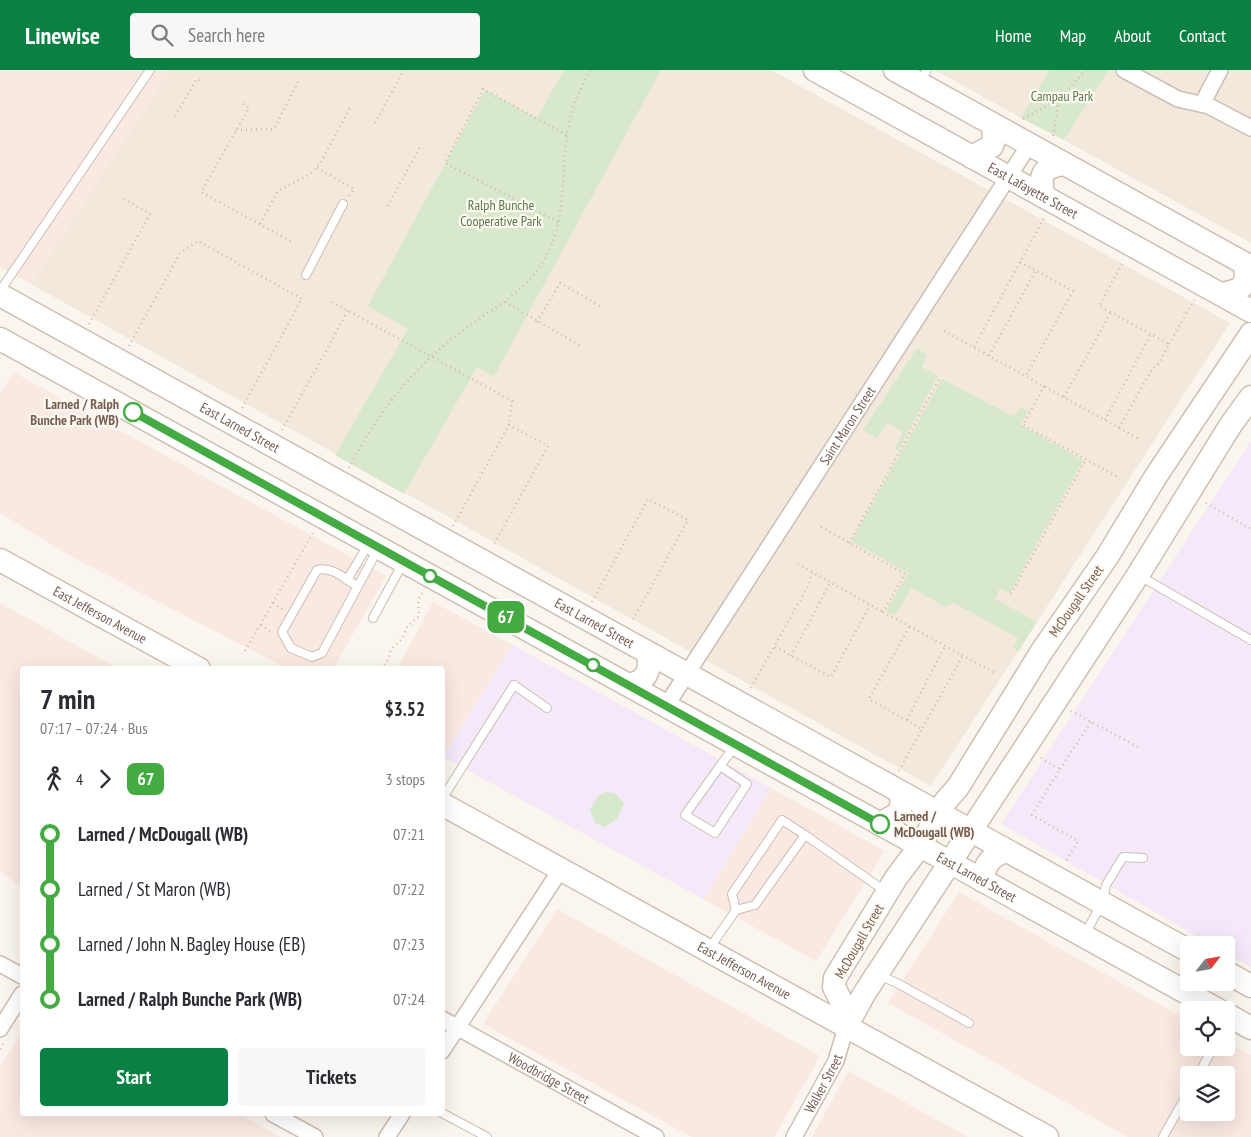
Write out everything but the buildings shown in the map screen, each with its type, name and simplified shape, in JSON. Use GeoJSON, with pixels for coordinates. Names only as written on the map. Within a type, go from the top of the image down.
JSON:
{"type":"FeatureCollection","features":[{"type":"Feature","properties":{"kind":"street","name":"East Lafayette Street"},"geometry":{"type":"LineString","coordinates":[[815,70],[1251,310]]}},
{"type":"Feature","properties":{"kind":"street"},"geometry":{"type":"LineString","coordinates":[[895,70],[923,77],[993,125],[1248,265],[1247,277],[1243,287],[1236,291],[1222,294]]}},
{"type":"Feature","properties":{"kind":"street"},"geometry":{"type":"LineString","coordinates":[[1124,70],[1178,99],[1215,108],[1251,128]]}},
{"type":"Feature","properties":{"kind":"street"},"geometry":{"type":"LineString","coordinates":[[1202,104],[1220,70]]}},
{"type":"Feature","properties":{"kind":"street"},"geometry":{"type":"LineString","coordinates":[[972,157],[992,146],[994,140],[993,125]]}},
{"type":"Feature","properties":{"kind":"street","name":"Saint Maron Street"},"geometry":{"type":"LineString","coordinates":[[666,706],[1029,145]]}},
{"type":"Feature","properties":{"kind":"street"},"geometry":{"type":"LineString","coordinates":[[1043,196],[1042,178],[1045,170],[1052,166],[1064,164]]}},
{"type":"Feature","properties":{"kind":"street","name":"East Larned Street"},"geometry":{"type":"LineString","coordinates":[[0,295],[720,692],[900,782],[938,813],[1180,946]]}},
{"type":"Feature","properties":{"kind":"street","name":"McDougall Street"},"geometry":{"type":"LineString","coordinates":[[846,1028],[842,1017],[842,1005],[834,983],[848,956],[891,887],[920,846],[938,813],[958,787],[1042,650],[1108,557],[1156,476],[1244,351],[1251,334]]}},
{"type":"Feature","properties":{"kind":"street","name":"East Larned Street"},"geometry":{"type":"LineString","coordinates":[[0,339],[983,880],[1199,1001]]}},
{"type":"Feature","properties":{"kind":"street"},"geometry":{"type":"LineString","coordinates":[[846,1028],[864,994],[952,863],[1138,575],[1230,426],[1251,397]]}},
{"type":"Feature","properties":{"kind":"street"},"geometry":{"type":"LineString","coordinates":[[181,438],[199,405]]}},
{"type":"Feature","properties":{"kind":"street"},"geometry":{"type":"LineString","coordinates":[[408,563],[431,533]]}},
{"type":"Feature","properties":{"kind":"street"},"geometry":{"type":"LineString","coordinates":[[1108,557],[1138,575]]}},
{"type":"Feature","properties":{"kind":"street","name":"East Jefferson Avenue"},"geometry":{"type":"LineString","coordinates":[[0,560],[194,666]]}},
{"type":"Feature","properties":{"kind":"street"},"geometry":{"type":"LineString","coordinates":[[629,685],[640,683],[647,676],[650,664],[648,653]]}},
{"type":"Feature","properties":{"kind":"street"},"geometry":{"type":"LineString","coordinates":[[698,723],[698,713],[703,704],[720,692]]}},
{"type":"Feature","properties":{"kind":"street"},"geometry":{"type":"LineString","coordinates":[[964,775],[963,784],[972,796],[982,799],[993,799]]}},
{"type":"Feature","properties":{"kind":"street"},"geometry":{"type":"LineString","coordinates":[[880,824],[899,813],[902,802],[900,782]]}},
{"type":"Feature","properties":{"kind":"street","name":"East Jefferson Avenue"},"geometry":{"type":"LineString","coordinates":[[445,806],[846,1028],[941,1077],[1041,1136]]}},
{"type":"Feature","properties":{"kind":"street"},"geometry":{"type":"LineString","coordinates":[[983,880],[988,861],[995,855],[1006,851]]}},
{"type":"Feature","properties":{"kind":"street"},"geometry":{"type":"LineString","coordinates":[[445,1046],[561,869]]}},
{"type":"Feature","properties":{"kind":"street"},"geometry":{"type":"LineString","coordinates":[[891,887],[907,878],[917,881],[923,888],[926,902]]}},
{"type":"Feature","properties":{"kind":"street"},"geometry":{"type":"LineString","coordinates":[[848,956],[849,968],[856,977],[866,979],[878,975]]}},
{"type":"Feature","properties":{"kind":"street"},"geometry":{"type":"LineString","coordinates":[[0,964],[20,975]]}},
{"type":"Feature","properties":{"kind":"street"},"geometry":{"type":"LineString","coordinates":[[1235,977],[1251,986]]}},
{"type":"Feature","properties":{"kind":"street"},"geometry":{"type":"LineString","coordinates":[[807,1006],[821,1004],[834,983]]}},
{"type":"Feature","properties":{"kind":"street"},"geometry":{"type":"LineString","coordinates":[[0,1029],[20,997]]}},
{"type":"Feature","properties":{"kind":"street","name":"Woodbridge Street"},"geometry":{"type":"LineString","coordinates":[[445,1020],[656,1137]]}},
{"type":"Feature","properties":{"kind":"street","name":"East Larned Street"},"geometry":{"type":"LineString","coordinates":[[1235,1021],[1251,1028]]}},
{"type":"Feature","properties":{"kind":"street","name":"Walker Street"},"geometry":{"type":"LineString","coordinates":[[794,1137],[836,1061],[846,1028]]}},
{"type":"Feature","properties":{"kind":"street"},"geometry":{"type":"LineString","coordinates":[[277,1116],[315,1137]]}},
{"type":"Feature","properties":{"kind":"street"},"geometry":{"type":"LineString","coordinates":[[386,1137],[401,1116]]}},
{"type":"Feature","properties":{"kind":"lane"},"geometry":{"type":"LineString","coordinates":[[0,291],[150,70]]}},
{"type":"Feature","properties":{"kind":"lane"},"geometry":{"type":"LineString","coordinates":[[306,275],[343,204]]}},
{"type":"Feature","properties":{"kind":"lane"},"geometry":{"type":"LineString","coordinates":[[347,580],[374,545]]}},
{"type":"Feature","properties":{"kind":"lane"},"geometry":{"type":"LineString","coordinates":[[357,586],[324,568],[317,570],[282,632],[291,648],[312,657],[322,653],[357,586],[374,545]]}},
{"type":"Feature","properties":{"kind":"lane"},"geometry":{"type":"LineString","coordinates":[[373,618],[408,563]]}},
{"type":"Feature","properties":{"kind":"lane"},"geometry":{"type":"LineString","coordinates":[[1138,575],[1251,640]]}},
{"type":"Feature","properties":{"kind":"lane"},"geometry":{"type":"LineString","coordinates":[[445,794],[514,685],[547,708]]}},
{"type":"Feature","properties":{"kind":"lane"},"geometry":{"type":"LineString","coordinates":[[720,766],[748,784],[715,833],[685,815],[720,766],[736,744]]}},
{"type":"Feature","properties":{"kind":"lane"},"geometry":{"type":"LineString","coordinates":[[736,910],[732,894],[782,820],[891,887]]}},
{"type":"Feature","properties":{"kind":"lane"},"geometry":{"type":"LineString","coordinates":[[708,950],[736,910],[755,905],[805,835]]}},
{"type":"Feature","properties":{"kind":"lane"},"geometry":{"type":"LineString","coordinates":[[1084,936],[1102,903],[1106,885],[1123,857],[1143,858]]}},
{"type":"Feature","properties":{"kind":"lane"},"geometry":{"type":"LineString","coordinates":[[878,975],[897,982],[969,1023]]}},
{"type":"Feature","properties":{"kind":"lane"},"geometry":{"type":"LineString","coordinates":[[1164,1137],[1180,1108]]}},
{"type":"Feature","properties":{"kind":"lane"},"geometry":{"type":"LineString","coordinates":[[445,1115],[487,1137]]}},
{"type":"Feature","properties":{"kind":"path"},"geometry":{"type":"LineString","coordinates":[[375,122],[404,70]]}},
{"type":"Feature","properties":{"kind":"path"},"geometry":{"type":"LineString","coordinates":[[347,472],[373,425],[407,380],[465,328],[505,302],[529,282],[543,262],[558,222],[565,179],[567,135],[576,101],[590,70]]}},
{"type":"Feature","properties":{"kind":"path"},"geometry":{"type":"LineString","coordinates":[[1021,121],[1059,99],[1086,70]]}},
{"type":"Feature","properties":{"kind":"path"},"geometry":{"type":"LineString","coordinates":[[175,116],[198,79],[202,82]]}},
{"type":"Feature","properties":{"kind":"path"},"geometry":{"type":"LineString","coordinates":[[236,130],[274,128],[299,80]]}},
{"type":"Feature","properties":{"kind":"path"},"geometry":{"type":"LineString","coordinates":[[558,222],[445,164],[483,89],[567,135]]}},
{"type":"Feature","properties":{"kind":"path"},"geometry":{"type":"LineString","coordinates":[[1053,138],[1059,99]]}},
{"type":"Feature","properties":{"kind":"path"},"geometry":{"type":"LineString","coordinates":[[243,104],[249,108],[201,192],[292,242]]}},
{"type":"Feature","properties":{"kind":"path"},"geometry":{"type":"LineString","coordinates":[[260,224],[278,191],[317,168],[350,108]]}},
{"type":"Feature","properties":{"kind":"path"},"geometry":{"type":"LineString","coordinates":[[388,206],[420,147]]}},
{"type":"Feature","properties":{"kind":"path"},"geometry":{"type":"LineString","coordinates":[[317,168],[354,188],[343,204]]}},
{"type":"Feature","properties":{"kind":"path"},"geometry":{"type":"LineString","coordinates":[[88,325],[150,214],[121,197]]}},
{"type":"Feature","properties":{"kind":"path"},"geometry":{"type":"LineString","coordinates":[[974,347],[1044,218]]}},
{"type":"Feature","properties":{"kind":"path"},"geometry":{"type":"LineString","coordinates":[[128,348],[180,253],[198,241],[302,299],[241,410]]}},
{"type":"Feature","properties":{"kind":"path"},"geometry":{"type":"LineString","coordinates":[[1020,262],[1073,291],[1026,376]]}},
{"type":"Feature","properties":{"kind":"path"},"geometry":{"type":"LineString","coordinates":[[1123,262],[1099,306],[1169,344]]}},
{"type":"Feature","properties":{"kind":"path"},"geometry":{"type":"LineString","coordinates":[[989,356],[1036,270]]}},
{"type":"Feature","properties":{"kind":"path"},"geometry":{"type":"LineString","coordinates":[[537,322],[560,283],[603,308]]}},
{"type":"Feature","properties":{"kind":"path"},"geometry":{"type":"LineString","coordinates":[[1119,428],[1152,369],[1158,365],[1194,300]]}},
{"type":"Feature","properties":{"kind":"path"},"geometry":{"type":"LineString","coordinates":[[332,302],[512,401],[509,425],[453,526]]}},
{"type":"Feature","properties":{"kind":"path"},"geometry":{"type":"LineString","coordinates":[[505,302],[581,346]]}},
{"type":"Feature","properties":{"kind":"path"},"geometry":{"type":"LineString","coordinates":[[281,432],[348,311]]}},
{"type":"Feature","properties":{"kind":"path"},"geometry":{"type":"LineString","coordinates":[[1064,397],[1111,312]]}},
{"type":"Feature","properties":{"kind":"path"},"geometry":{"type":"LineString","coordinates":[[944,331],[1139,439]]}},
{"type":"Feature","properties":{"kind":"path"},"geometry":{"type":"LineString","coordinates":[[1105,420],[1151,334]]}},
{"type":"Feature","properties":{"kind":"path"},"geometry":{"type":"LineString","coordinates":[[849,543],[940,378]]}},
{"type":"Feature","properties":{"kind":"path"},"geometry":{"type":"LineString","coordinates":[[1044,386],[1023,424],[1118,478]]}},
{"type":"Feature","properties":{"kind":"path"},"geometry":{"type":"LineString","coordinates":[[492,548],[548,446],[509,425]]}},
{"type":"Feature","properties":{"kind":"path"},"geometry":{"type":"LineString","coordinates":[[1012,594],[1086,459]]}},
{"type":"Feature","properties":{"kind":"path"},"geometry":{"type":"LineString","coordinates":[[592,603],[648,499],[688,520],[631,624]]}},
{"type":"Feature","properties":{"kind":"path"},"geometry":{"type":"LineString","coordinates":[[1206,503],[1251,529]]}},
{"type":"Feature","properties":{"kind":"path"},"geometry":{"type":"LineString","coordinates":[[821,527],[905,574],[883,612]]}},
{"type":"Feature","properties":{"kind":"path"},"geometry":{"type":"LineString","coordinates":[[245,651],[313,534]]}},
{"type":"Feature","properties":{"kind":"path"},"geometry":{"type":"LineString","coordinates":[[798,564],[997,674]]}},
{"type":"Feature","properties":{"kind":"path"},"geometry":{"type":"LineString","coordinates":[[749,691],[808,586],[812,573]]}},
{"type":"Feature","properties":{"kind":"path"},"geometry":{"type":"LineString","coordinates":[[791,656],[830,583]]}},
{"type":"Feature","properties":{"kind":"path"},"geometry":{"type":"LineString","coordinates":[[384,666],[391,650],[402,639],[406,627],[419,616],[418,600],[422,593]]}},
{"type":"Feature","properties":{"kind":"path"},"geometry":{"type":"LineString","coordinates":[[775,647],[831,677],[870,605]]}},
{"type":"Feature","properties":{"kind":"path"},"geometry":{"type":"LineString","coordinates":[[909,627],[869,699],[922,729]]}},
{"type":"Feature","properties":{"kind":"path"},"geometry":{"type":"LineString","coordinates":[[907,720],[945,646]]}},
{"type":"Feature","properties":{"kind":"path"},"geometry":{"type":"LineString","coordinates":[[900,782],[922,729],[963,655]]}},
{"type":"Feature","properties":{"kind":"path"},"geometry":{"type":"LineString","coordinates":[[1071,711],[1140,748]]}},
{"type":"Feature","properties":{"kind":"path"},"geometry":{"type":"LineString","coordinates":[[1065,862],[1078,841],[1032,815],[1091,722]]}},
{"type":"Feature","properties":{"kind":"path"},"geometry":{"type":"LineString","coordinates":[[1041,758],[1060,769]]}},
{"type":"Feature","properties":{"kind":"shaded area"},"geometry":{"type":"Polygon","coordinates":[[[0,70],[170,70],[31,284],[0,267],[0,70]]]}},
{"type":"Feature","properties":{"kind":"shaded area"},"geometry":{"type":"Polygon","coordinates":[[[170,70],[771,70],[1230,323],[931,786],[31,284],[170,70]]]}},
{"type":"Feature","properties":{"kind":"shaded area"},"geometry":{"type":"Polygon","coordinates":[[[935,70],[1049,70],[1021,118],[935,70]]]}},
{"type":"Feature","properties":{"kind":"shaded area"},"geometry":{"type":"Polygon","coordinates":[[[1109,70],[1251,70],[1251,243],[1064,140],[1109,70]]]}},
{"type":"Feature","properties":{"kind":"shaded area"},"geometry":{"type":"Polygon","coordinates":[[[13,372],[386,576],[335,666],[282,666],[74,558],[0,513],[0,395],[13,372]]]}},
{"type":"Feature","properties":{"kind":"shaded area"},"geometry":{"type":"Polygon","coordinates":[[[1251,441],[1251,967],[1235,958],[1235,936],[1196,936],[1001,824],[1251,441]]]}},
{"type":"Feature","properties":{"kind":"shaded area"},"geometry":{"type":"Polygon","coordinates":[[[433,602],[513,645],[445,753],[445,666],[399,666],[433,602]]]}},
{"type":"Feature","properties":{"kind":"shaded area"},"geometry":{"type":"Polygon","coordinates":[[[0,603],[114,666],[20,666],[20,886],[0,872],[0,603]]]}},
{"type":"Feature","properties":{"kind":"shaded area"},"geometry":{"type":"Polygon","coordinates":[[[513,645],[771,788],[703,899],[445,758],[445,754],[513,645]]]}},
{"type":"Feature","properties":{"kind":"shaded area"},"geometry":{"type":"Polygon","coordinates":[[[771,788],[885,851],[816,961],[703,899],[771,788]]]}},
{"type":"Feature","properties":{"kind":"shaded area"},"geometry":{"type":"Polygon","coordinates":[[[959,892],[1180,1016],[1180,1056],[1235,1056],[1235,1047],[1251,1055],[1251,1137],[1128,1137],[888,1003],[959,892]]]}},
{"type":"Feature","properties":{"kind":"shaded area"},"geometry":{"type":"Polygon","coordinates":[[[557,909],[820,1056],[774,1137],[692,1137],[483,1024],[557,909]]]}},
{"type":"Feature","properties":{"kind":"shaded area"},"geometry":{"type":"Polygon","coordinates":[[[20,1035],[20,1116],[243,1116],[281,1137],[0,1137],[0,1067],[20,1035]]]}},
{"type":"Feature","properties":{"kind":"shaded area"},"geometry":{"type":"Polygon","coordinates":[[[848,1071],[968,1137],[812,1137],[848,1071]]]}},
{"type":"Feature","properties":{"kind":"green space","name":"Ralph Bunche Cooperative Park"},"geometry":{"type":"Polygon","coordinates":[[[564,70],[661,70],[494,376],[477,367],[404,494],[335,455],[408,329],[368,306],[485,90],[537,118],[564,70]]]}},
{"type":"Feature","properties":{"kind":"green space","name":"Campau Park"},"geometry":{"type":"Polygon","coordinates":[[[1049,70],[1109,70],[1064,140],[1021,118],[1049,70]]]}},
{"type":"Feature","properties":{"kind":"green space"},"geometry":{"type":"Polygon","coordinates":[[[917,348],[927,355],[922,367],[938,376],[898,451],[895,448],[903,432],[887,422],[877,438],[863,430],[917,348]]]}},
{"type":"Feature","properties":{"kind":"green space"},"geometry":{"type":"Polygon","coordinates":[[[942,379],[1014,417],[1021,408],[1028,411],[1021,425],[1083,460],[1010,593],[1000,588],[995,599],[1037,622],[1018,652],[1014,647],[1018,638],[954,603],[945,607],[912,588],[895,615],[886,611],[908,573],[851,541],[942,379]]]}},
{"type":"Feature","properties":{"kind":"green space"},"geometry":{"type":"Polygon","coordinates":[[[606,792],[615,793],[624,803],[617,819],[604,827],[595,823],[590,810],[598,796],[606,792]]]}},
{"type":"Feature","properties":{"kind":"bus line","name":"67"},"geometry":{"type":"LineString","coordinates":[[133,412],[880,824]]}},
{"type":"Feature","properties":{"kind":"place","name":"Larned / Ralph Bunche Park (WB)"},"geometry":{"type":"Point","coordinates":[133,412]}},
{"type":"Feature","properties":{"kind":"place","name":"Larned / McDougall (WB)"},"geometry":{"type":"Point","coordinates":[880,824]}}]}
